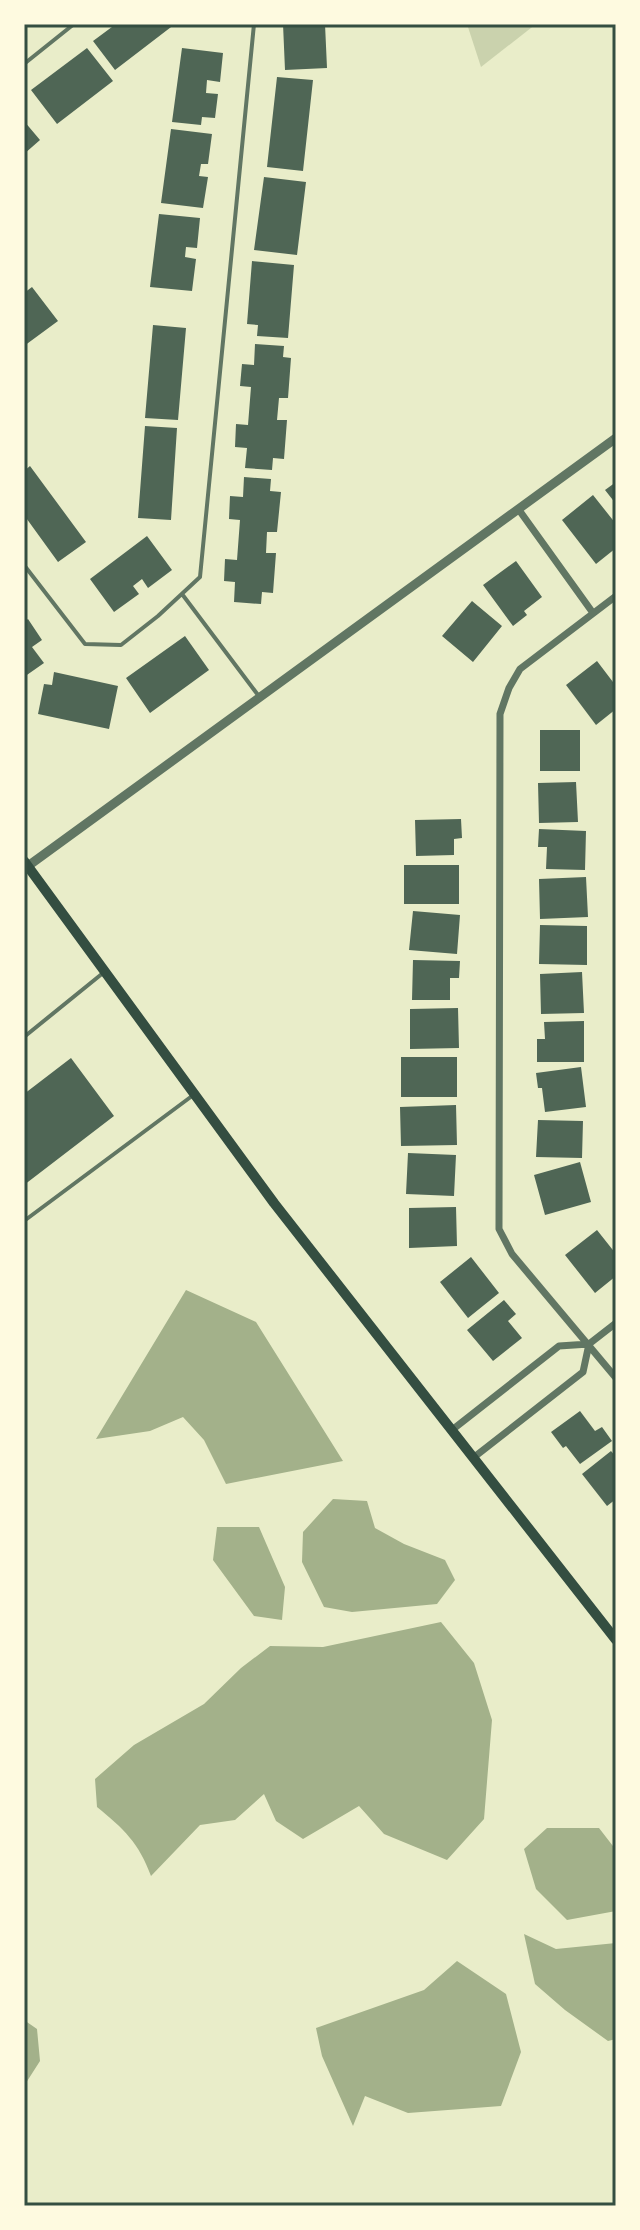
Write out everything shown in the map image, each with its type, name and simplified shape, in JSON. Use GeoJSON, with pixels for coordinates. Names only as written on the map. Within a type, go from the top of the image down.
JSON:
{"type":"FeatureCollection","features":[{"type":"Feature","properties":{"kind":"main road"},"geometry":{"type":"LineString","coordinates":[[26,863],[274,1203],[616,1640]]}},
{"type":"Feature","properties":{"kind":"street"},"geometry":{"type":"LineString","coordinates":[[26,863],[616,438]]}},
{"type":"Feature","properties":{"kind":"street"},"geometry":{"type":"LineString","coordinates":[[519,510],[593,613]]}},
{"type":"Feature","properties":{"kind":"street"},"geometry":{"type":"LineString","coordinates":[[616,596],[520,669],[500,714],[499,1229],[512,1254],[616,1378]]}},
{"type":"Feature","properties":{"kind":"street"},"geometry":{"type":"LineString","coordinates":[[452,1430],[559,1346],[589,1344],[616,1323]]}},
{"type":"Feature","properties":{"kind":"street"},"geometry":{"type":"LineString","coordinates":[[473,1458],[583,1372],[589,1344]]}},
{"type":"Feature","properties":{"kind":"lane"},"geometry":{"type":"LineString","coordinates":[[24,64],[74,24]]}},
{"type":"Feature","properties":{"kind":"lane"},"geometry":{"type":"LineString","coordinates":[[24,565],[85,644],[121,645],[200,577],[254,24]]}},
{"type":"Feature","properties":{"kind":"lane"},"geometry":{"type":"LineString","coordinates":[[182,594],[260,697]]}},
{"type":"Feature","properties":{"kind":"lane"},"geometry":{"type":"LineString","coordinates":[[24,1037],[105,972]]}},
{"type":"Feature","properties":{"kind":"lane"},"geometry":{"type":"LineString","coordinates":[[24,1221],[195,1095]]}},
{"type":"Feature","properties":{"kind":"shaded area"},"geometry":{"type":"Polygon","coordinates":[[[467,24],[536,24],[481,67],[467,24]]]}},
{"type":"Feature","properties":{"kind":"shaded area"},"geometry":{"type":"Polygon","coordinates":[[[186,1290],[256,1322],[343,1461],[226,1484],[204,1440],[183,1417],[150,1431],[96,1439],[186,1290]]]}},
{"type":"Feature","properties":{"kind":"shaded area"},"geometry":{"type":"Polygon","coordinates":[[[333,1499],[367,1501],[375,1528],[404,1544],[445,1560],[455,1580],[437,1604],[352,1612],[324,1607],[302,1562],[303,1532],[333,1499]]]}},
{"type":"Feature","properties":{"kind":"shaded area"},"geometry":{"type":"Polygon","coordinates":[[[217,1527],[259,1527],[285,1587],[282,1620],[254,1616],[213,1560],[217,1527]]]}},
{"type":"Feature","properties":{"kind":"shaded area"},"geometry":{"type":"Polygon","coordinates":[[[441,1622],[474,1663],[492,1720],[484,1819],[447,1860],[384,1834],[359,1806],[303,1839],[276,1821],[264,1794],[235,1820],[200,1825],[151,1876],[130,1837],[97,1807],[95,1779],[134,1745],[204,1704],[241,1668],[270,1646],[323,1647],[441,1622]]]}},
{"type":"Feature","properties":{"kind":"shaded area"},"geometry":{"type":"Polygon","coordinates":[[[547,1828],[599,1828],[616,1850],[616,1911],[567,1920],[536,1889],[524,1849],[547,1828]]]}},
{"type":"Feature","properties":{"kind":"shaded area"},"geometry":{"type":"Polygon","coordinates":[[[524,1934],[556,1949],[616,1943],[616,2039],[608,2041],[535,1984],[524,1934]]]}},
{"type":"Feature","properties":{"kind":"shaded area"},"geometry":{"type":"Polygon","coordinates":[[[457,1961],[506,1994],[521,2052],[501,2106],[408,2113],[365,2096],[353,2126],[322,2056],[316,2028],[424,1990],[457,1961]]]}},
{"type":"Feature","properties":{"kind":"shaded area"},"geometry":{"type":"Polygon","coordinates":[[[24,2020],[37,2029],[40,2061],[24,2086],[24,2020]]]}},
{"type":"Feature","properties":{"kind":"building"},"geometry":{"type":"Polygon","coordinates":[[[116,24],[175,24],[115,70],[93,41],[116,24]]]}},
{"type":"Feature","properties":{"kind":"building"},"geometry":{"type":"Polygon","coordinates":[[[283,24],[325,24],[327,68],[285,70],[283,24]]]}},
{"type":"Feature","properties":{"kind":"building"},"geometry":{"type":"Polygon","coordinates":[[[87,48],[113,81],[57,124],[31,90],[87,48]]]}},
{"type":"Feature","properties":{"kind":"building"},"geometry":{"type":"Polygon","coordinates":[[[182,48],[223,53],[220,82],[207,80],[206,93],[218,94],[215,118],[202,117],[201,125],[172,122],[182,48]]]}},
{"type":"Feature","properties":{"kind":"building"},"geometry":{"type":"Polygon","coordinates":[[[277,77],[313,80],[303,171],[267,167],[277,77]]]}},
{"type":"Feature","properties":{"kind":"building"},"geometry":{"type":"Polygon","coordinates":[[[24,121],[40,140],[24,154],[24,121]]]}},
{"type":"Feature","properties":{"kind":"building"},"geometry":{"type":"Polygon","coordinates":[[[171,129],[212,134],[208,164],[201,164],[199,176],[208,177],[203,208],[161,203],[171,129]]]}},
{"type":"Feature","properties":{"kind":"building"},"geometry":{"type":"Polygon","coordinates":[[[264,177],[306,182],[297,255],[254,250],[264,177]]]}},
{"type":"Feature","properties":{"kind":"building"},"geometry":{"type":"Polygon","coordinates":[[[159,214],[200,218],[197,248],[186,247],[185,257],[196,259],[192,291],[150,287],[159,214]]]}},
{"type":"Feature","properties":{"kind":"building"},"geometry":{"type":"Polygon","coordinates":[[[252,261],[294,265],[288,338],[257,336],[258,325],[247,324],[252,261]]]}},
{"type":"Feature","properties":{"kind":"building"},"geometry":{"type":"Polygon","coordinates":[[[32,287],[58,321],[24,346],[24,293],[32,287]]]}},
{"type":"Feature","properties":{"kind":"building"},"geometry":{"type":"Polygon","coordinates":[[[153,325],[186,328],[178,420],[145,418],[153,325]]]}},
{"type":"Feature","properties":{"kind":"building"},"geometry":{"type":"Polygon","coordinates":[[[255,344],[284,346],[283,357],[291,358],[288,398],[279,398],[277,420],[287,420],[284,459],[273,458],[272,470],[245,468],[247,448],[235,447],[236,424],[248,425],[251,387],[240,386],[242,364],[254,365],[255,344]]]}},
{"type":"Feature","properties":{"kind":"building"},"geometry":{"type":"Polygon","coordinates":[[[145,426],[177,428],[171,520],[138,518],[145,426]]]}},
{"type":"Feature","properties":{"kind":"building"},"geometry":{"type":"Polygon","coordinates":[[[30,466],[86,542],[58,562],[24,515],[24,471],[30,466]]]}},
{"type":"Feature","properties":{"kind":"building"},"geometry":{"type":"Polygon","coordinates":[[[244,477],[271,479],[270,491],[281,492],[277,532],[267,532],[266,553],[276,553],[273,593],[262,592],[261,604],[234,602],[235,582],[224,581],[225,559],[237,560],[240,520],[229,519],[230,496],[243,497],[244,477]]]}},
{"type":"Feature","properties":{"kind":"building"},"geometry":{"type":"Polygon","coordinates":[[[616,482],[616,504],[605,490],[616,482]]]}},
{"type":"Feature","properties":{"kind":"building"},"geometry":{"type":"Polygon","coordinates":[[[593,495],[616,524],[616,548],[596,564],[562,520],[593,495]]]}},
{"type":"Feature","properties":{"kind":"building"},"geometry":{"type":"Polygon","coordinates":[[[147,536],[172,570],[148,588],[142,579],[133,586],[139,594],[114,612],[90,579],[147,536]]]}},
{"type":"Feature","properties":{"kind":"building"},"geometry":{"type":"Polygon","coordinates":[[[516,561],[542,597],[524,611],[527,615],[513,626],[483,585],[516,561]]]}},
{"type":"Feature","properties":{"kind":"building"},"geometry":{"type":"Polygon","coordinates":[[[472,601],[502,626],[473,662],[442,636],[472,601]]]}},
{"type":"Feature","properties":{"kind":"building"},"geometry":{"type":"Polygon","coordinates":[[[28,619],[42,640],[32,647],[44,663],[24,677],[24,622],[28,619]]]}},
{"type":"Feature","properties":{"kind":"building"},"geometry":{"type":"Polygon","coordinates":[[[185,636],[209,670],[150,713],[126,678],[185,636]]]}},
{"type":"Feature","properties":{"kind":"building"},"geometry":{"type":"Polygon","coordinates":[[[597,661],[616,686],[616,709],[596,725],[566,685],[597,661]]]}},
{"type":"Feature","properties":{"kind":"building"},"geometry":{"type":"Polygon","coordinates":[[[54,672],[118,686],[109,729],[38,714],[44,684],[52,685],[54,672]]]}},
{"type":"Feature","properties":{"kind":"building"},"geometry":{"type":"Polygon","coordinates":[[[540,730],[580,730],[580,771],[540,771],[540,730]]]}},
{"type":"Feature","properties":{"kind":"building"},"geometry":{"type":"Polygon","coordinates":[[[576,782],[578,822],[539,823],[538,783],[576,782]]]}},
{"type":"Feature","properties":{"kind":"building"},"geometry":{"type":"Polygon","coordinates":[[[461,819],[462,838],[454,839],[454,855],[416,856],[415,820],[461,819]]]}},
{"type":"Feature","properties":{"kind":"building"},"geometry":{"type":"Polygon","coordinates":[[[539,829],[586,831],[585,870],[546,869],[547,847],[538,847],[539,829]]]}},
{"type":"Feature","properties":{"kind":"building"},"geometry":{"type":"Polygon","coordinates":[[[404,865],[459,865],[459,904],[404,904],[404,865]]]}},
{"type":"Feature","properties":{"kind":"building"},"geometry":{"type":"Polygon","coordinates":[[[586,877],[588,917],[540,919],[539,879],[586,877]]]}},
{"type":"Feature","properties":{"kind":"building"},"geometry":{"type":"Polygon","coordinates":[[[413,911],[460,915],[457,954],[409,950],[413,911]]]}},
{"type":"Feature","properties":{"kind":"building"},"geometry":{"type":"Polygon","coordinates":[[[540,925],[587,926],[587,965],[539,964],[540,925]]]}},
{"type":"Feature","properties":{"kind":"building"},"geometry":{"type":"Polygon","coordinates":[[[413,960],[460,961],[459,978],[450,978],[450,1000],[412,1000],[413,960]]]}},
{"type":"Feature","properties":{"kind":"building"},"geometry":{"type":"Polygon","coordinates":[[[582,972],[584,1013],[541,1014],[540,974],[582,972]]]}},
{"type":"Feature","properties":{"kind":"building"},"geometry":{"type":"Polygon","coordinates":[[[458,1008],[459,1048],[410,1049],[410,1009],[458,1008]]]}},
{"type":"Feature","properties":{"kind":"building"},"geometry":{"type":"Polygon","coordinates":[[[584,1021],[584,1062],[537,1062],[537,1039],[545,1039],[544,1022],[584,1021]]]}},
{"type":"Feature","properties":{"kind":"building"},"geometry":{"type":"Polygon","coordinates":[[[401,1057],[457,1057],[457,1097],[401,1097],[401,1057]]]}},
{"type":"Feature","properties":{"kind":"building"},"geometry":{"type":"Polygon","coordinates":[[[71,1058],[114,1116],[24,1185],[24,1094],[71,1058]]]}},
{"type":"Feature","properties":{"kind":"building"},"geometry":{"type":"Polygon","coordinates":[[[581,1067],[586,1107],[545,1112],[542,1088],[538,1088],[536,1073],[581,1067]]]}},
{"type":"Feature","properties":{"kind":"building"},"geometry":{"type":"Polygon","coordinates":[[[456,1105],[457,1145],[401,1146],[400,1107],[456,1105]]]}},
{"type":"Feature","properties":{"kind":"building"},"geometry":{"type":"Polygon","coordinates":[[[538,1120],[583,1121],[582,1158],[536,1157],[538,1120]]]}},
{"type":"Feature","properties":{"kind":"building"},"geometry":{"type":"Polygon","coordinates":[[[408,1153],[456,1155],[454,1196],[406,1194],[408,1153]]]}},
{"type":"Feature","properties":{"kind":"building"},"geometry":{"type":"Polygon","coordinates":[[[580,1162],[591,1202],[545,1215],[534,1175],[580,1162]]]}},
{"type":"Feature","properties":{"kind":"building"},"geometry":{"type":"Polygon","coordinates":[[[456,1207],[457,1246],[409,1248],[409,1208],[456,1207]]]}},
{"type":"Feature","properties":{"kind":"building"},"geometry":{"type":"Polygon","coordinates":[[[597,1230],[616,1254],[616,1276],[595,1293],[565,1255],[597,1230]]]}},
{"type":"Feature","properties":{"kind":"building"},"geometry":{"type":"Polygon","coordinates":[[[471,1257],[499,1293],[468,1318],[440,1282],[471,1257]]]}},
{"type":"Feature","properties":{"kind":"building"},"geometry":{"type":"Polygon","coordinates":[[[504,1300],[516,1314],[508,1321],[522,1338],[493,1361],[467,1330],[504,1300]]]}},
{"type":"Feature","properties":{"kind":"building"},"geometry":{"type":"Polygon","coordinates":[[[580,1411],[595,1431],[602,1427],[612,1441],[580,1464],[551,1432],[580,1411]]]}},
{"type":"Feature","properties":{"kind":"building"},"geometry":{"type":"Polygon","coordinates":[[[611,1451],[616,1457],[616,1499],[607,1506],[582,1474],[611,1451]]]}}]}
